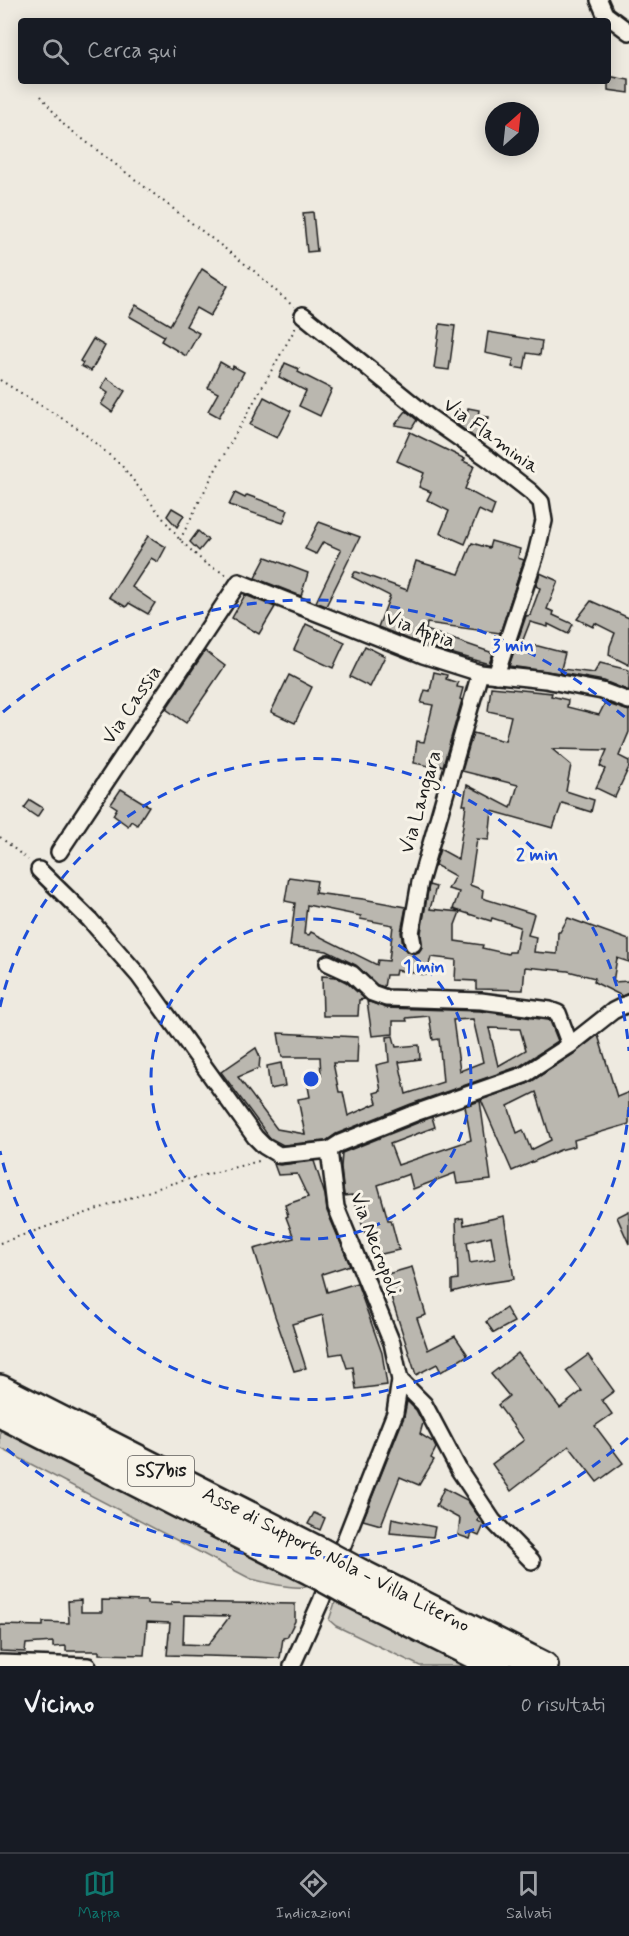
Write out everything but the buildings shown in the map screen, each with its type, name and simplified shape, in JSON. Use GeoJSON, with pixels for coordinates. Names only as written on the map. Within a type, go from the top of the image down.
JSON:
{"type":"FeatureCollection","features":[{"type":"Feature","properties":{"kind":"highway","name":"Asse di Supporto Nola - Villa Literno"},"geometry":{"type":"LineString","coordinates":[[0,1389],[356,1583],[497,1666]]}},
{"type":"Feature","properties":{"kind":"highway","name":"Asse di Supporto Nola - Villa Literno"},"geometry":{"type":"LineString","coordinates":[[0,1413],[317,1562]]}},
{"type":"Feature","properties":{"kind":"highway","name":"Asse di Supporto Nola - Villa Literno"},"geometry":{"type":"LineString","coordinates":[[356,1583],[544,1666]]}},
{"type":"Feature","properties":{"kind":"street"},"geometry":{"type":"LineString","coordinates":[[599,0],[605,14],[610,18]]}},
{"type":"Feature","properties":{"kind":"street"},"geometry":{"type":"LineString","coordinates":[[611,18],[629,32]]}},
{"type":"Feature","properties":{"kind":"street","name":"Via Flaminia"},"geometry":{"type":"LineString","coordinates":[[303,315],[429,417],[489,459],[541,502],[544,521],[536,554],[496,675]]}},
{"type":"Feature","properties":{"kind":"street","name":"Via Appia"},"geometry":{"type":"LineString","coordinates":[[239,582],[423,655],[480,673],[545,680],[602,691],[629,701]]}},
{"type":"Feature","properties":{"kind":"street","name":"Via Cassia"},"geometry":{"type":"LineString","coordinates":[[59,852],[239,582]]}},
{"type":"Feature","properties":{"kind":"street","name":"Via Langara"},"geometry":{"type":"LineString","coordinates":[[413,944],[411,933],[420,882],[480,673]]}},
{"type":"Feature","properties":{"kind":"street"},"geometry":{"type":"LineString","coordinates":[[39,870],[90,920],[139,976],[255,1137],[279,1155],[328,1150],[415,1113],[524,1076],[570,1045],[613,1011],[629,1003]]}},
{"type":"Feature","properties":{"kind":"street"},"geometry":{"type":"LineString","coordinates":[[328,963],[352,974],[372,993],[386,998],[481,1001],[550,1010],[558,1013],[570,1045]]}},
{"type":"Feature","properties":{"kind":"street","name":"Via Necropoli"},"geometry":{"type":"LineString","coordinates":[[292,1666],[321,1601],[395,1413],[400,1380],[392,1343],[336,1207],[328,1150]]}},
{"type":"Feature","properties":{"kind":"street"},"geometry":{"type":"LineString","coordinates":[[400,1380],[424,1404],[459,1470],[493,1521],[532,1561]]}},
{"type":"Feature","properties":{"kind":"street"},"geometry":{"type":"LineString","coordinates":[[0,1663],[88,1666]]}},
{"type":"Feature","properties":{"kind":"path"},"geometry":{"type":"LineString","coordinates":[[41,96],[63,124],[254,272],[303,315],[212,476],[180,540]]}},
{"type":"Feature","properties":{"kind":"path"},"geometry":{"type":"LineString","coordinates":[[0,380],[79,429],[122,466],[180,540],[206,564],[239,582]]}},
{"type":"Feature","properties":{"kind":"path"},"geometry":{"type":"LineString","coordinates":[[0,837],[39,870]]}},
{"type":"Feature","properties":{"kind":"path"},"geometry":{"type":"LineString","coordinates":[[0,1243],[170,1184],[279,1155]]}},
{"type":"Feature","properties":{"kind":"shaded area"},"geometry":{"type":"Polygon","coordinates":[[[0,1425],[315,1585],[291,1587],[251,1579],[0,1448],[0,1425]]]}},
{"type":"Feature","properties":{"kind":"shaded area"},"geometry":{"type":"Polygon","coordinates":[[[337,1597],[477,1666],[420,1666],[336,1626],[329,1620],[337,1597]]]}}]}
